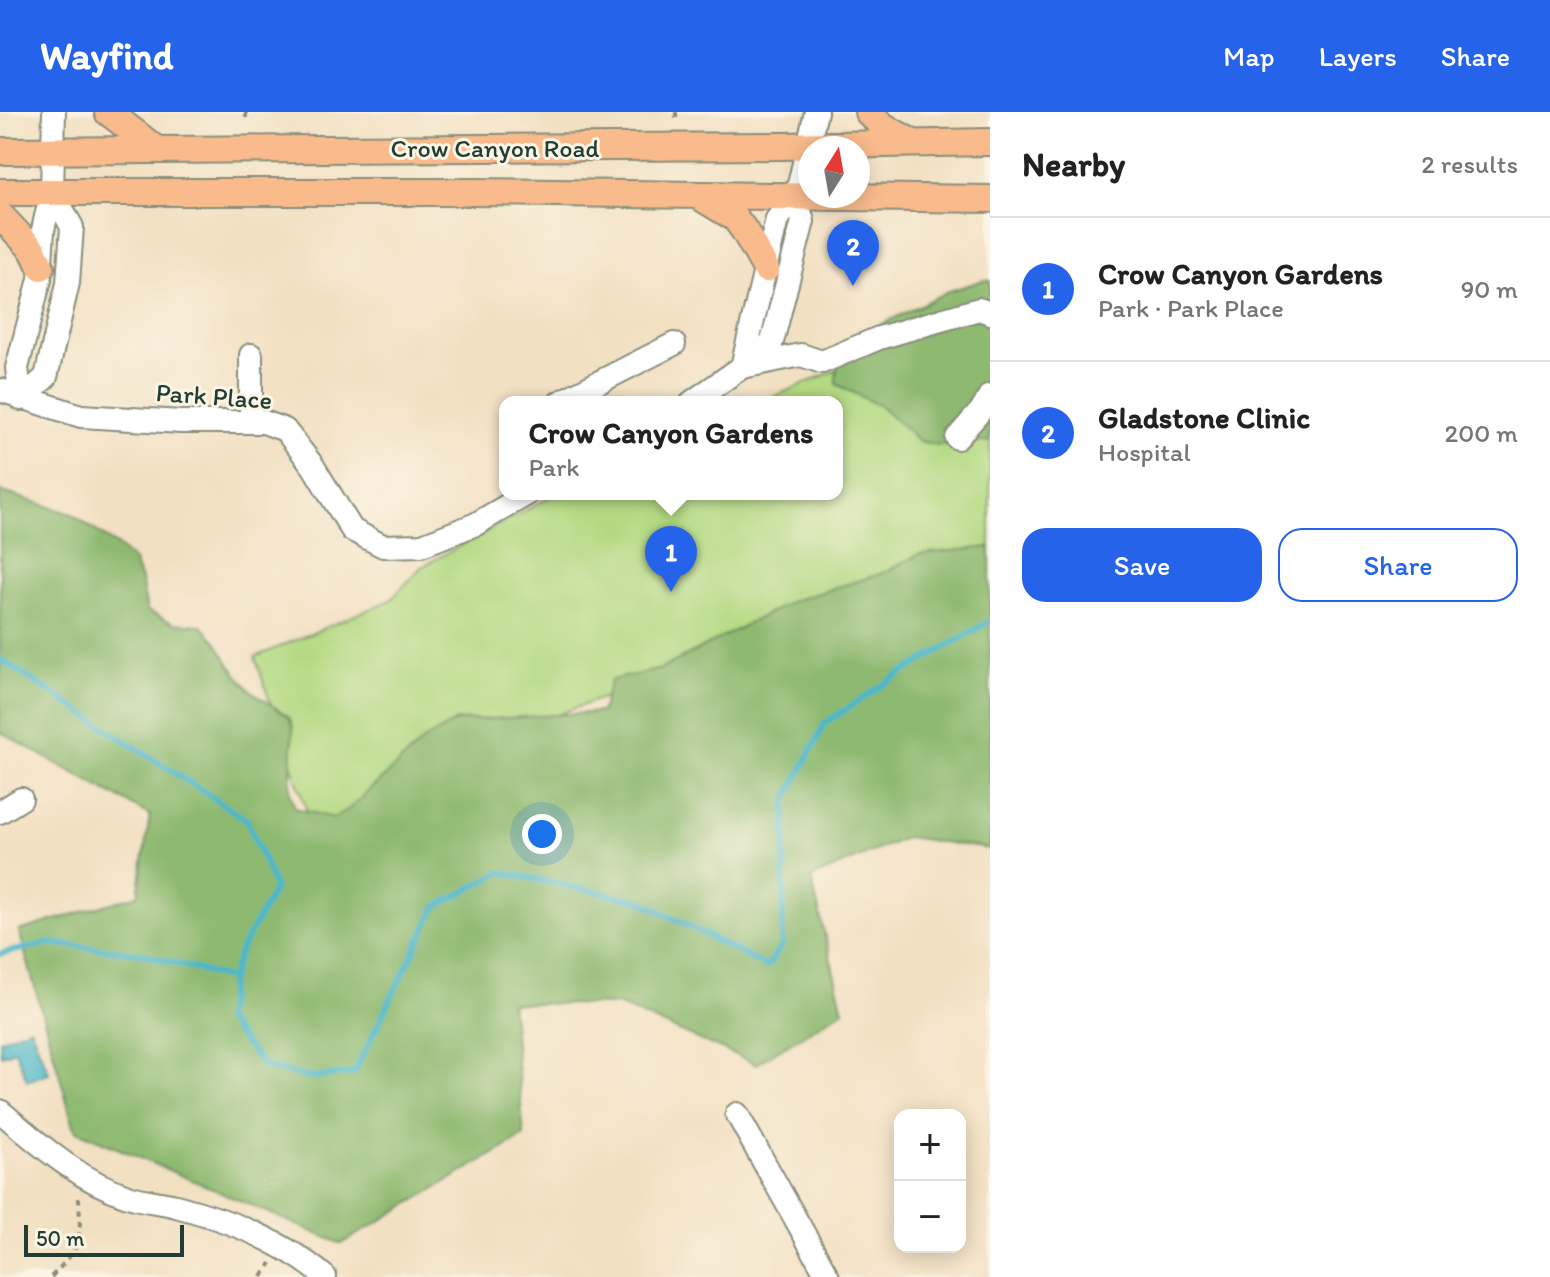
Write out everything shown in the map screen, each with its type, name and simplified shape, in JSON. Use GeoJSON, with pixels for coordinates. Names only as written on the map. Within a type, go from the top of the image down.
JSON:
{"type":"FeatureCollection","features":[{"type":"Feature","properties":{"kind":"main road"},"geometry":{"type":"LineString","coordinates":[[108,112],[157,150]]}},
{"type":"Feature","properties":{"kind":"main road"},"geometry":{"type":"LineString","coordinates":[[868,112],[883,126],[914,143]]}},
{"type":"Feature","properties":{"kind":"main road","name":"Crow Canyon Road"},"geometry":{"type":"LineString","coordinates":[[870,144],[990,142]]}},
{"type":"Feature","properties":{"kind":"main road","name":"Crow Canyon Road"},"geometry":{"type":"LineString","coordinates":[[0,151],[798,145]]}},
{"type":"Feature","properties":{"kind":"main road","name":"Crow Canyon Road"},"geometry":{"type":"LineString","coordinates":[[0,192],[441,192],[990,199]]}},
{"type":"Feature","properties":{"kind":"main road"},"geometry":{"type":"LineString","coordinates":[[697,195],[735,218],[766,269]]}},
{"type":"Feature","properties":{"kind":"main road"},"geometry":{"type":"LineString","coordinates":[[0,215],[33,250],[41,267]]}},
{"type":"Feature","properties":{"kind":"street"},"geometry":{"type":"LineString","coordinates":[[10,394],[37,293],[43,230],[52,191],[54,112]]}},
{"type":"Feature","properties":{"kind":"street"},"geometry":{"type":"LineString","coordinates":[[810,136],[816,112]]}},
{"type":"Feature","properties":{"kind":"street"},"geometry":{"type":"LineString","coordinates":[[742,367],[777,219],[796,197],[798,188]]}},
{"type":"Feature","properties":{"kind":"street"},"geometry":{"type":"LineString","coordinates":[[10,394],[46,377],[68,283],[72,227],[52,191]]}},
{"type":"Feature","properties":{"kind":"street"},"geometry":{"type":"LineString","coordinates":[[701,396],[772,342],[803,221],[796,197]]}},
{"type":"Feature","properties":{"kind":"street"},"geometry":{"type":"LineString","coordinates":[[742,367],[801,355],[822,362],[879,338],[979,309],[990,313]]}},
{"type":"Feature","properties":{"kind":"street"},"geometry":{"type":"LineString","coordinates":[[572,396],[674,344]]}},
{"type":"Feature","properties":{"kind":"street"},"geometry":{"type":"LineString","coordinates":[[251,355],[251,422]]}},
{"type":"Feature","properties":{"kind":"street","name":"Park Place"},"geometry":{"type":"LineString","coordinates":[[10,394],[81,416],[182,422],[264,422],[285,430],[313,466],[352,530],[383,546],[422,545],[476,524],[517,500]]}},
{"type":"Feature","properties":{"kind":"street"},"geometry":{"type":"LineString","coordinates":[[957,438],[984,407],[990,395]]}},
{"type":"Feature","properties":{"kind":"street"},"geometry":{"type":"LineString","coordinates":[[0,812],[21,799]]}},
{"type":"Feature","properties":{"kind":"street"},"geometry":{"type":"LineString","coordinates":[[0,1111],[96,1182],[128,1196],[173,1205],[248,1230],[307,1261],[325,1277]]}},
{"type":"Feature","properties":{"kind":"street"},"geometry":{"type":"LineString","coordinates":[[737,1114],[828,1277]]}},
{"type":"Feature","properties":{"kind":"path"},"geometry":{"type":"LineString","coordinates":[[246,112],[246,121]]}},
{"type":"Feature","properties":{"kind":"path"},"geometry":{"type":"LineString","coordinates":[[51,1277],[74,1254],[81,1235],[74,1168]]}},
{"type":"Feature","properties":{"kind":"green space"},"geometry":{"type":"Polygon","coordinates":[[[984,280],[990,281],[990,441],[937,445],[919,441],[882,407],[836,384],[837,366],[865,333],[946,292],[984,280]]]}},
{"type":"Feature","properties":{"kind":"green space"},"geometry":{"type":"Polygon","coordinates":[[[919,335],[990,356],[990,584],[840,610],[494,738],[318,843],[255,657],[391,600],[421,567],[545,500],[843,500],[843,396],[775,396],[919,335]]]}},
{"type":"Feature","properties":{"kind":"green space"},"geometry":{"type":"Polygon","coordinates":[[[0,491],[72,514],[134,561],[147,611],[174,623],[201,625],[250,690],[289,717],[293,727],[290,792],[295,808],[333,818],[349,809],[425,739],[456,721],[601,712],[611,680],[661,669],[792,601],[880,574],[920,554],[990,547],[990,849],[907,837],[811,878],[843,1010],[756,1064],[618,1005],[511,1003],[524,1136],[341,1244],[75,1130],[19,931],[138,895],[150,815],[0,732],[0,491]]]}},
{"type":"Feature","properties":{"kind":"water"},"geometry":{"type":"Polygon","coordinates":[[[30,1027],[49,1073],[27,1081],[15,1050],[1,1055],[0,1040],[30,1027]]]}},
{"type":"Feature","properties":{"kind":"waterway"},"geometry":{"type":"LineString","coordinates":[[0,659],[247,820],[275,888],[240,951],[231,979],[225,1020],[264,1066],[310,1078],[354,1073],[436,907],[501,872],[641,901],[767,967],[782,945],[786,801],[825,723],[990,621]]}},
{"type":"Feature","properties":{"kind":"waterway"},"geometry":{"type":"LineString","coordinates":[[0,954],[49,943],[140,953],[231,979]]}},
{"type":"Feature","properties":{"kind":"place","name":"Gladstone Clinic"},"geometry":{"type":"Point","coordinates":[853,286]}},
{"type":"Feature","properties":{"kind":"place","name":"Crow Canyon Gardens"},"geometry":{"type":"Point","coordinates":[671,592]}}]}
